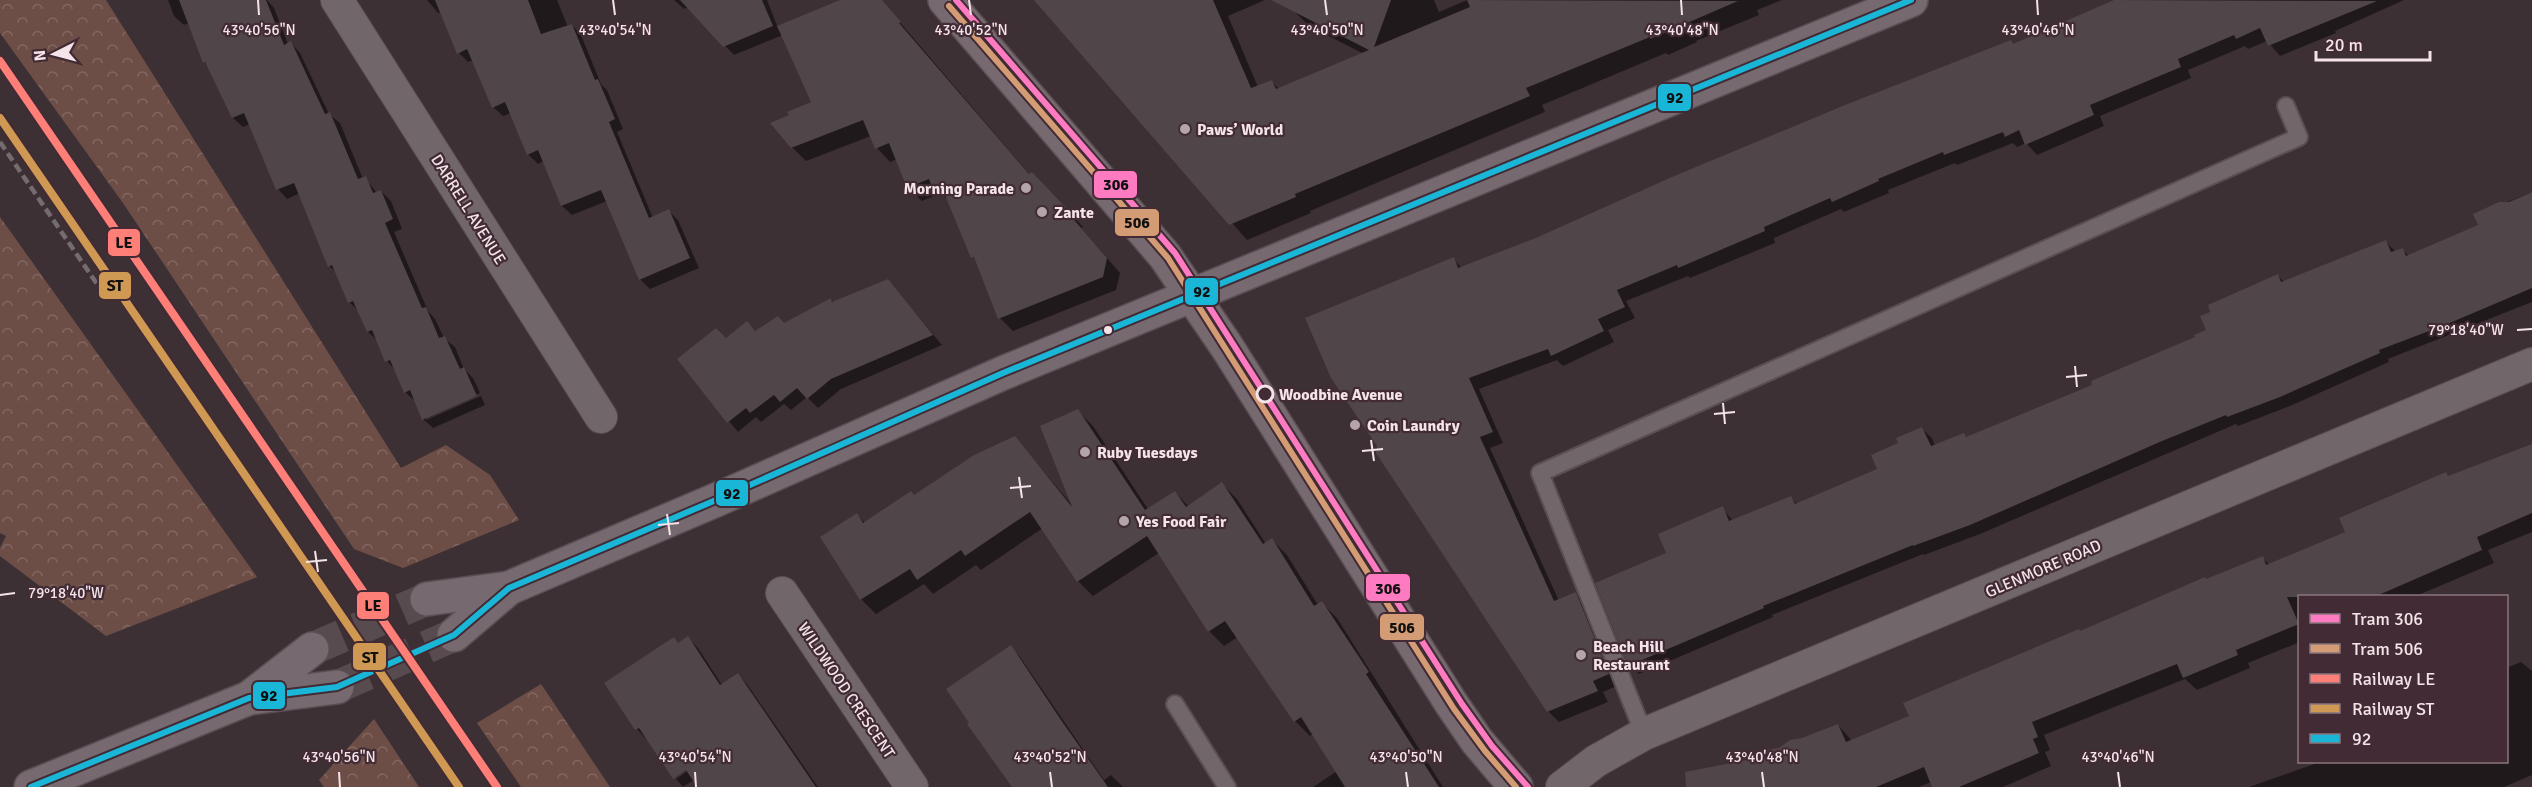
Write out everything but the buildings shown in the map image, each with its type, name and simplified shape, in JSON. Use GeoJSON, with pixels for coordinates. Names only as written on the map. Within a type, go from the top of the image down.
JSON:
{"type":"FeatureCollection","features":[{"type":"Feature","properties":{"kind":"main road"},"geometry":{"type":"LineString","coordinates":[[945,0],[1165,256],[1424,662],[1506,784]]}},
{"type":"Feature","properties":{"kind":"main road"},"geometry":{"type":"LineString","coordinates":[[427,599],[509,588],[716,500],[1003,372],[1911,0]]}},
{"type":"Feature","properties":{"kind":"main road"},"geometry":{"type":"LineString","coordinates":[[454,635],[509,588]]}},
{"type":"Feature","properties":{"kind":"main road"},"geometry":{"type":"LineString","coordinates":[[249,698],[312,649]]}},
{"type":"Feature","properties":{"kind":"main road"},"geometry":{"type":"LineString","coordinates":[[31,787],[249,698],[337,687]]}},
{"type":"Feature","properties":{"kind":"street","name":"DARRELL AVENUE"},"geometry":{"type":"LineString","coordinates":[[337,0],[601,417]]}},
{"type":"Feature","properties":{"kind":"street","name":"GLENMORE ROAD"},"geometry":{"type":"LineString","coordinates":[[1562,787],[1596,762],[1644,734],[2532,364]]}},
{"type":"Feature","properties":{"kind":"street","name":"WILDWOOD CRESCENT"},"geometry":{"type":"LineString","coordinates":[[782,593],[912,787]]}},
{"type":"Feature","properties":{"kind":"lane"},"geometry":{"type":"LineString","coordinates":[[1644,734],[1540,473],[2299,137],[2286,106]]}},
{"type":"Feature","properties":{"kind":"lane"},"geometry":{"type":"LineString","coordinates":[[1175,704],[1227,787]]}},
{"type":"Feature","properties":{"kind":"green space"},"geometry":{"type":"Polygon","coordinates":[[[0,0],[106,0],[401,468],[446,445],[490,475],[519,520],[403,568],[354,549],[123,203],[0,33],[0,0]]]}},
{"type":"Feature","properties":{"kind":"green space"},"geometry":{"type":"Polygon","coordinates":[[[0,217],[257,577],[106,636],[0,556],[0,548],[6,536],[0,533],[0,217]]]}},
{"type":"Feature","properties":{"kind":"green space"},"geometry":{"type":"Polygon","coordinates":[[[541,684],[610,787],[521,787],[477,723],[541,684]]]}},
{"type":"Feature","properties":{"kind":"green space"},"geometry":{"type":"Polygon","coordinates":[[[374,719],[419,787],[324,787],[319,780],[374,719]]]}},
{"type":"Feature","properties":{"kind":"tunnel"},"geometry":{"type":"LineString","coordinates":[[312,649],[427,599]]}},
{"type":"Feature","properties":{"kind":"tunnel"},"geometry":{"type":"LineString","coordinates":[[337,687],[454,635]]}},
{"type":"Feature","properties":{"kind":"railway"},"geometry":{"type":"LineString","coordinates":[[0,142],[97,284]]}},
{"type":"Feature","properties":{"kind":"tram line","name":"306"},"geometry":{"type":"LineString","coordinates":[[956,0],[1175,253],[1462,704],[1492,746],[1528,787]]}},
{"type":"Feature","properties":{"kind":"tram line","name":"506"},"geometry":{"type":"LineString","coordinates":[[949,6],[1168,258],[1454,709],[1485,751],[1516,787]]}},
{"type":"Feature","properties":{"kind":"rail line","name":"LE"},"geometry":{"type":"LineString","coordinates":[[0,61],[497,787]]}},
{"type":"Feature","properties":{"kind":"rail line","name":"ST"},"geometry":{"type":"LineString","coordinates":[[0,118],[459,787]]}},
{"type":"Feature","properties":{"kind":"transit line","name":"92"},"geometry":{"type":"LineString","coordinates":[[31,787],[249,698],[337,687],[454,635],[509,588],[716,500],[1003,373],[1911,0]]}},
{"type":"Feature","properties":{"kind":"place","name":"Paws’ World"},"geometry":{"type":"Point","coordinates":[1185,129]}},
{"type":"Feature","properties":{"kind":"place","name":"Morning Parade"},"geometry":{"type":"Point","coordinates":[1026,188]}},
{"type":"Feature","properties":{"kind":"place","name":"Zante"},"geometry":{"type":"Point","coordinates":[1042,212]}},
{"type":"Feature","properties":{"kind":"place","name":"Woodbine Avenue"},"geometry":{"type":"Point","coordinates":[1265,394]}},
{"type":"Feature","properties":{"kind":"place","name":"Coin Laundry"},"geometry":{"type":"Point","coordinates":[1355,425]}},
{"type":"Feature","properties":{"kind":"place","name":"Ruby Tuesdays"},"geometry":{"type":"Point","coordinates":[1085,452]}},
{"type":"Feature","properties":{"kind":"place","name":"Yes Food Fair"},"geometry":{"type":"Point","coordinates":[1124,521]}},
{"type":"Feature","properties":{"kind":"place","name":"Beach Hill Restaurant"},"geometry":{"type":"Point","coordinates":[1581,655]}}]}
